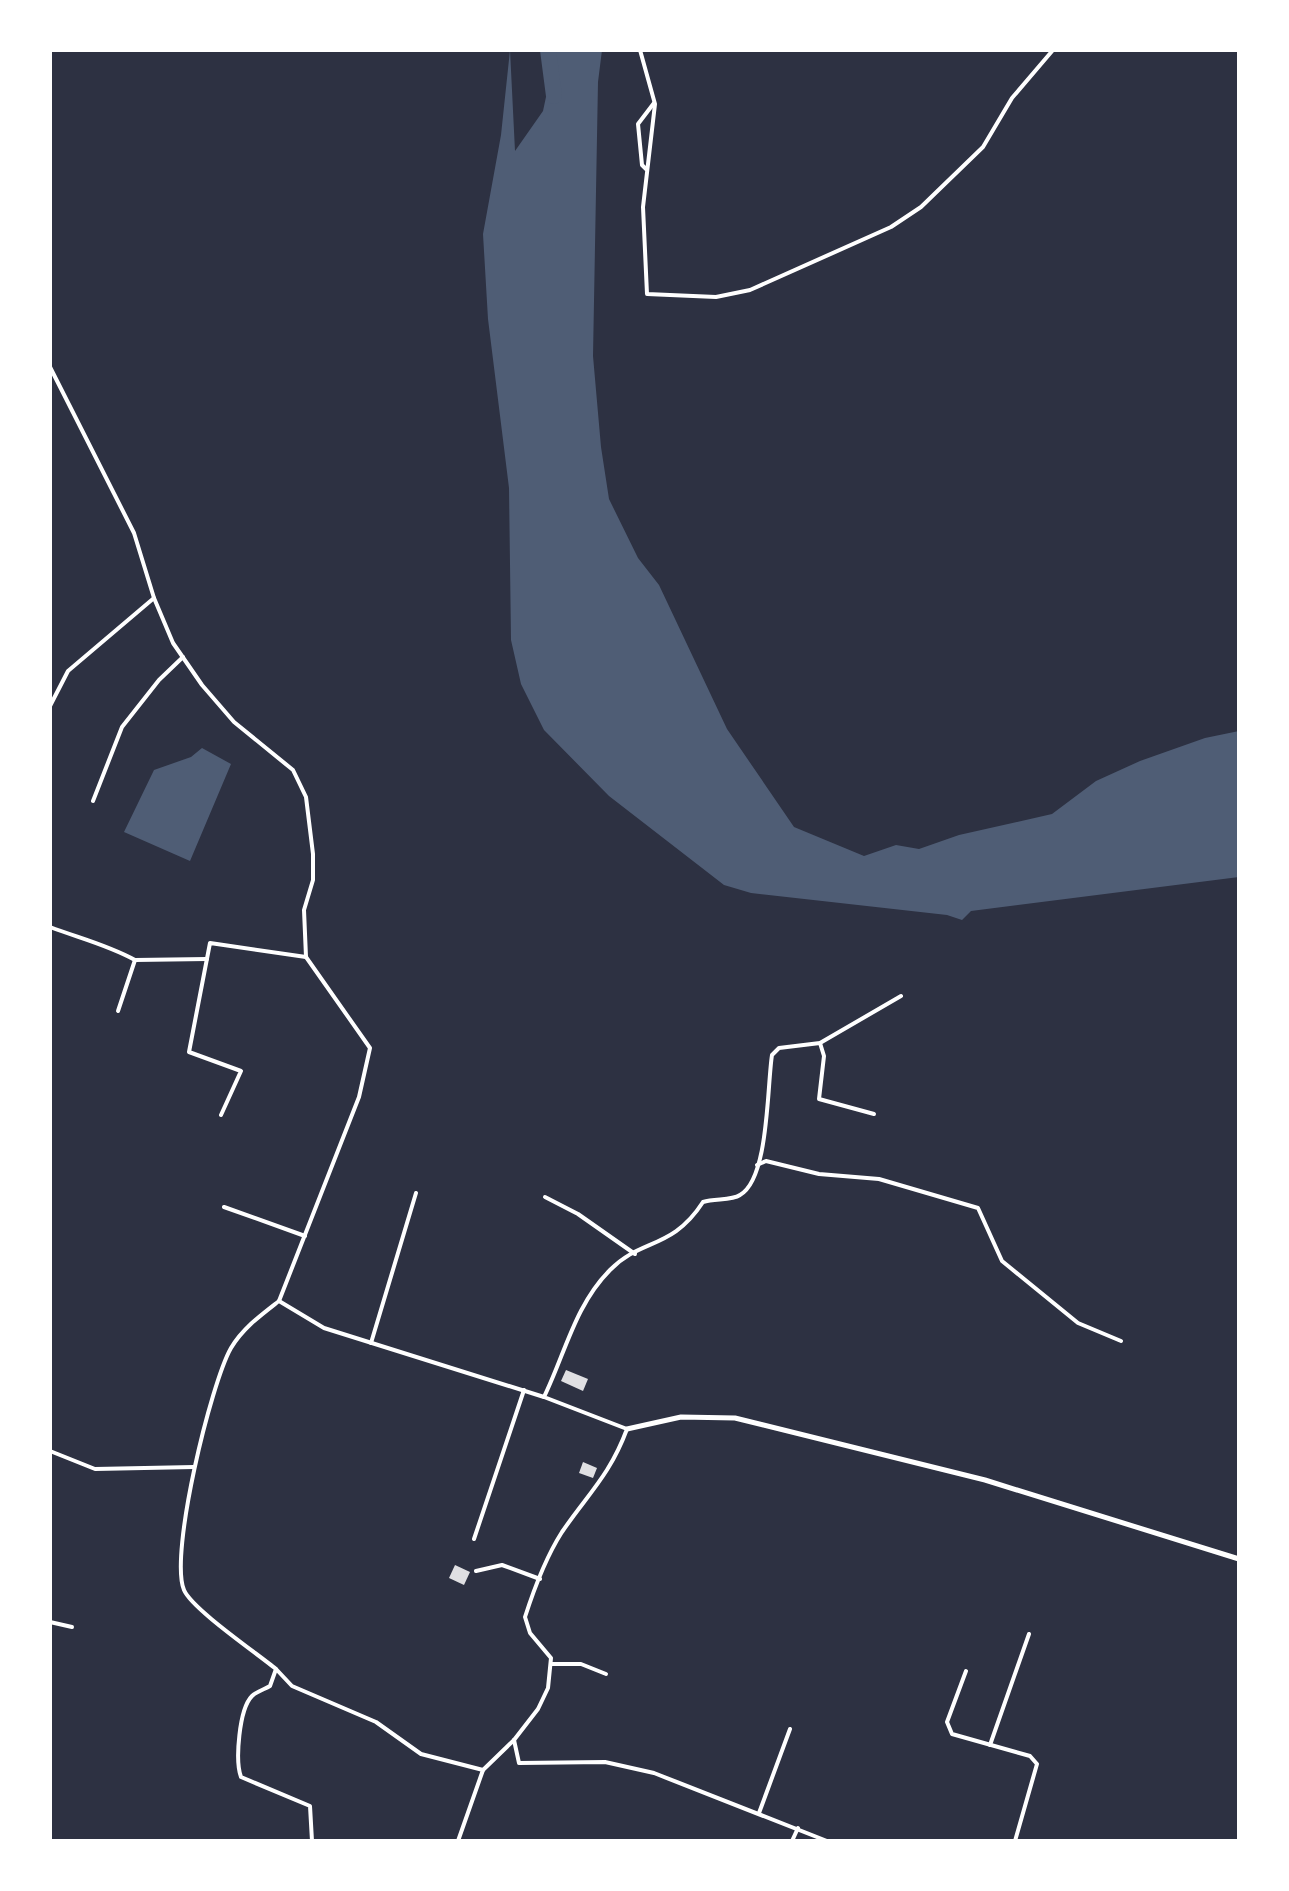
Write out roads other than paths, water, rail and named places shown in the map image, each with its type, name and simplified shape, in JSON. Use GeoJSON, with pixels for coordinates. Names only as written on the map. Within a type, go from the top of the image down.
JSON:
{"type":"FeatureCollection","features":[{"type":"Feature","properties":{"kind":"main road"},"geometry":{"type":"LineString","coordinates":[[627,1429],[681,1417],[735,1418],[985,1480],[1239,1559]]}},
{"type":"Feature","properties":{"kind":"street"},"geometry":{"type":"LineString","coordinates":[[640,50],[654,103],[643,207],[647,294],[716,297],[750,290],[891,227],[921,207],[983,147],[1012,98],[1053,50]]}},
{"type":"Feature","properties":{"kind":"street"},"geometry":{"type":"LineString","coordinates":[[646,169],[642,165],[638,124],[654,103]]}},
{"type":"Feature","properties":{"kind":"street"},"geometry":{"type":"LineString","coordinates":[[50,367],[134,533],[154,598],[183,657],[234,722],[293,770],[306,797],[313,854],[313,880],[304,910],[306,957],[370,1048],[359,1097],[279,1301],[252,1322],[230,1350],[194,1467],[178,1567],[185,1593],[292,1686],[376,1722],[421,1754],[483,1770]]}},
{"type":"Feature","properties":{"kind":"street"},"geometry":{"type":"LineString","coordinates":[[50,706],[68,671],[154,598]]}},
{"type":"Feature","properties":{"kind":"street"},"geometry":{"type":"LineString","coordinates":[[93,801],[122,727],[159,680],[183,657]]}},
{"type":"Feature","properties":{"kind":"street"},"geometry":{"type":"LineString","coordinates":[[50,927],[90,943],[111,947],[135,960],[207,959]]}},
{"type":"Feature","properties":{"kind":"street"},"geometry":{"type":"LineString","coordinates":[[221,1115],[241,1071],[189,1052],[210,943],[306,957]]}},
{"type":"Feature","properties":{"kind":"street"},"geometry":{"type":"LineString","coordinates":[[118,1011],[135,960]]}},
{"type":"Feature","properties":{"kind":"street"},"geometry":{"type":"LineString","coordinates":[[544,1397],[586,1301],[611,1269],[681,1230],[703,1202],[739,1197],[751,1185],[769,1106],[772,1055],[779,1048],[820,1043],[901,996]]}},
{"type":"Feature","properties":{"kind":"street"},"geometry":{"type":"LineString","coordinates":[[820,1043],[824,1056],[819,1099],[874,1114]]}},
{"type":"Feature","properties":{"kind":"street"},"geometry":{"type":"LineString","coordinates":[[757,1165],[766,1161],[819,1174],[879,1179],[978,1208],[1002,1261],[1078,1323],[1121,1341]]}},
{"type":"Feature","properties":{"kind":"street"},"geometry":{"type":"LineString","coordinates":[[370,1344],[416,1193]]}},
{"type":"Feature","properties":{"kind":"street"},"geometry":{"type":"LineString","coordinates":[[545,1197],[578,1214],[635,1254]]}},
{"type":"Feature","properties":{"kind":"street"},"geometry":{"type":"LineString","coordinates":[[224,1207],[305,1236]]}},
{"type":"Feature","properties":{"kind":"street"},"geometry":{"type":"LineString","coordinates":[[279,1301],[324,1328],[524,1390],[627,1429],[616,1459],[593,1495],[562,1533],[525,1617],[530,1633],[543,1645],[552,1664],[548,1688],[538,1709],[514,1740],[483,1770],[458,1841]]}},
{"type":"Feature","properties":{"kind":"street"},"geometry":{"type":"LineString","coordinates":[[474,1539],[524,1390]]}},
{"type":"Feature","properties":{"kind":"street"},"geometry":{"type":"LineString","coordinates":[[50,1451],[95,1469],[194,1467]]}},
{"type":"Feature","properties":{"kind":"street"},"geometry":{"type":"LineString","coordinates":[[476,1571],[502,1565],[540,1579]]}},
{"type":"Feature","properties":{"kind":"street"},"geometry":{"type":"LineString","coordinates":[[50,1622],[72,1627]]}},
{"type":"Feature","properties":{"kind":"street"},"geometry":{"type":"LineString","coordinates":[[990,1745],[1029,1634]]}},
{"type":"Feature","properties":{"kind":"street"},"geometry":{"type":"LineString","coordinates":[[552,1664],[581,1664],[606,1674]]}},
{"type":"Feature","properties":{"kind":"street"},"geometry":{"type":"LineString","coordinates":[[276,1669],[270,1686],[252,1696],[244,1714],[236,1763],[241,1777],[310,1806],[312,1841]]}},
{"type":"Feature","properties":{"kind":"street"},"geometry":{"type":"LineString","coordinates":[[966,1671],[947,1722],[952,1734],[1030,1756],[1037,1764],[1015,1841]]}},
{"type":"Feature","properties":{"kind":"street"},"geometry":{"type":"LineString","coordinates":[[759,1813],[790,1729]]}},
{"type":"Feature","properties":{"kind":"street"},"geometry":{"type":"LineString","coordinates":[[514,1740],[519,1763],[605,1762],[654,1773],[827,1841]]}},
{"type":"Feature","properties":{"kind":"street"},"geometry":{"type":"LineString","coordinates":[[792,1841],[798,1828]]}},
{"type":"Feature","properties":{"kind":"water"},"geometry":{"type":"Polygon","coordinates":[[[510,50],[515,151],[543,111],[556,50],[602,50],[598,82],[593,356],[609,499],[638,558],[659,585],[727,729],[794,827],[864,856],[896,845],[919,849],[959,835],[1052,814],[1096,781],[1140,761],[1205,738],[1239,731],[1239,877],[971,911],[962,920],[947,915],[751,893],[724,885],[609,796],[544,730],[521,684],[511,640],[509,488],[488,319],[483,234],[501,135],[510,50]]]}},
{"type":"Feature","properties":{"kind":"water"},"geometry":{"type":"Polygon","coordinates":[[[202,748],[231,764],[190,861],[124,832],[154,770],[191,757],[202,748]]]}},
{"type":"Feature","properties":{"kind":"waterway"},"geometry":{"type":"LineString","coordinates":[[548,50],[554,96]]}}]}
